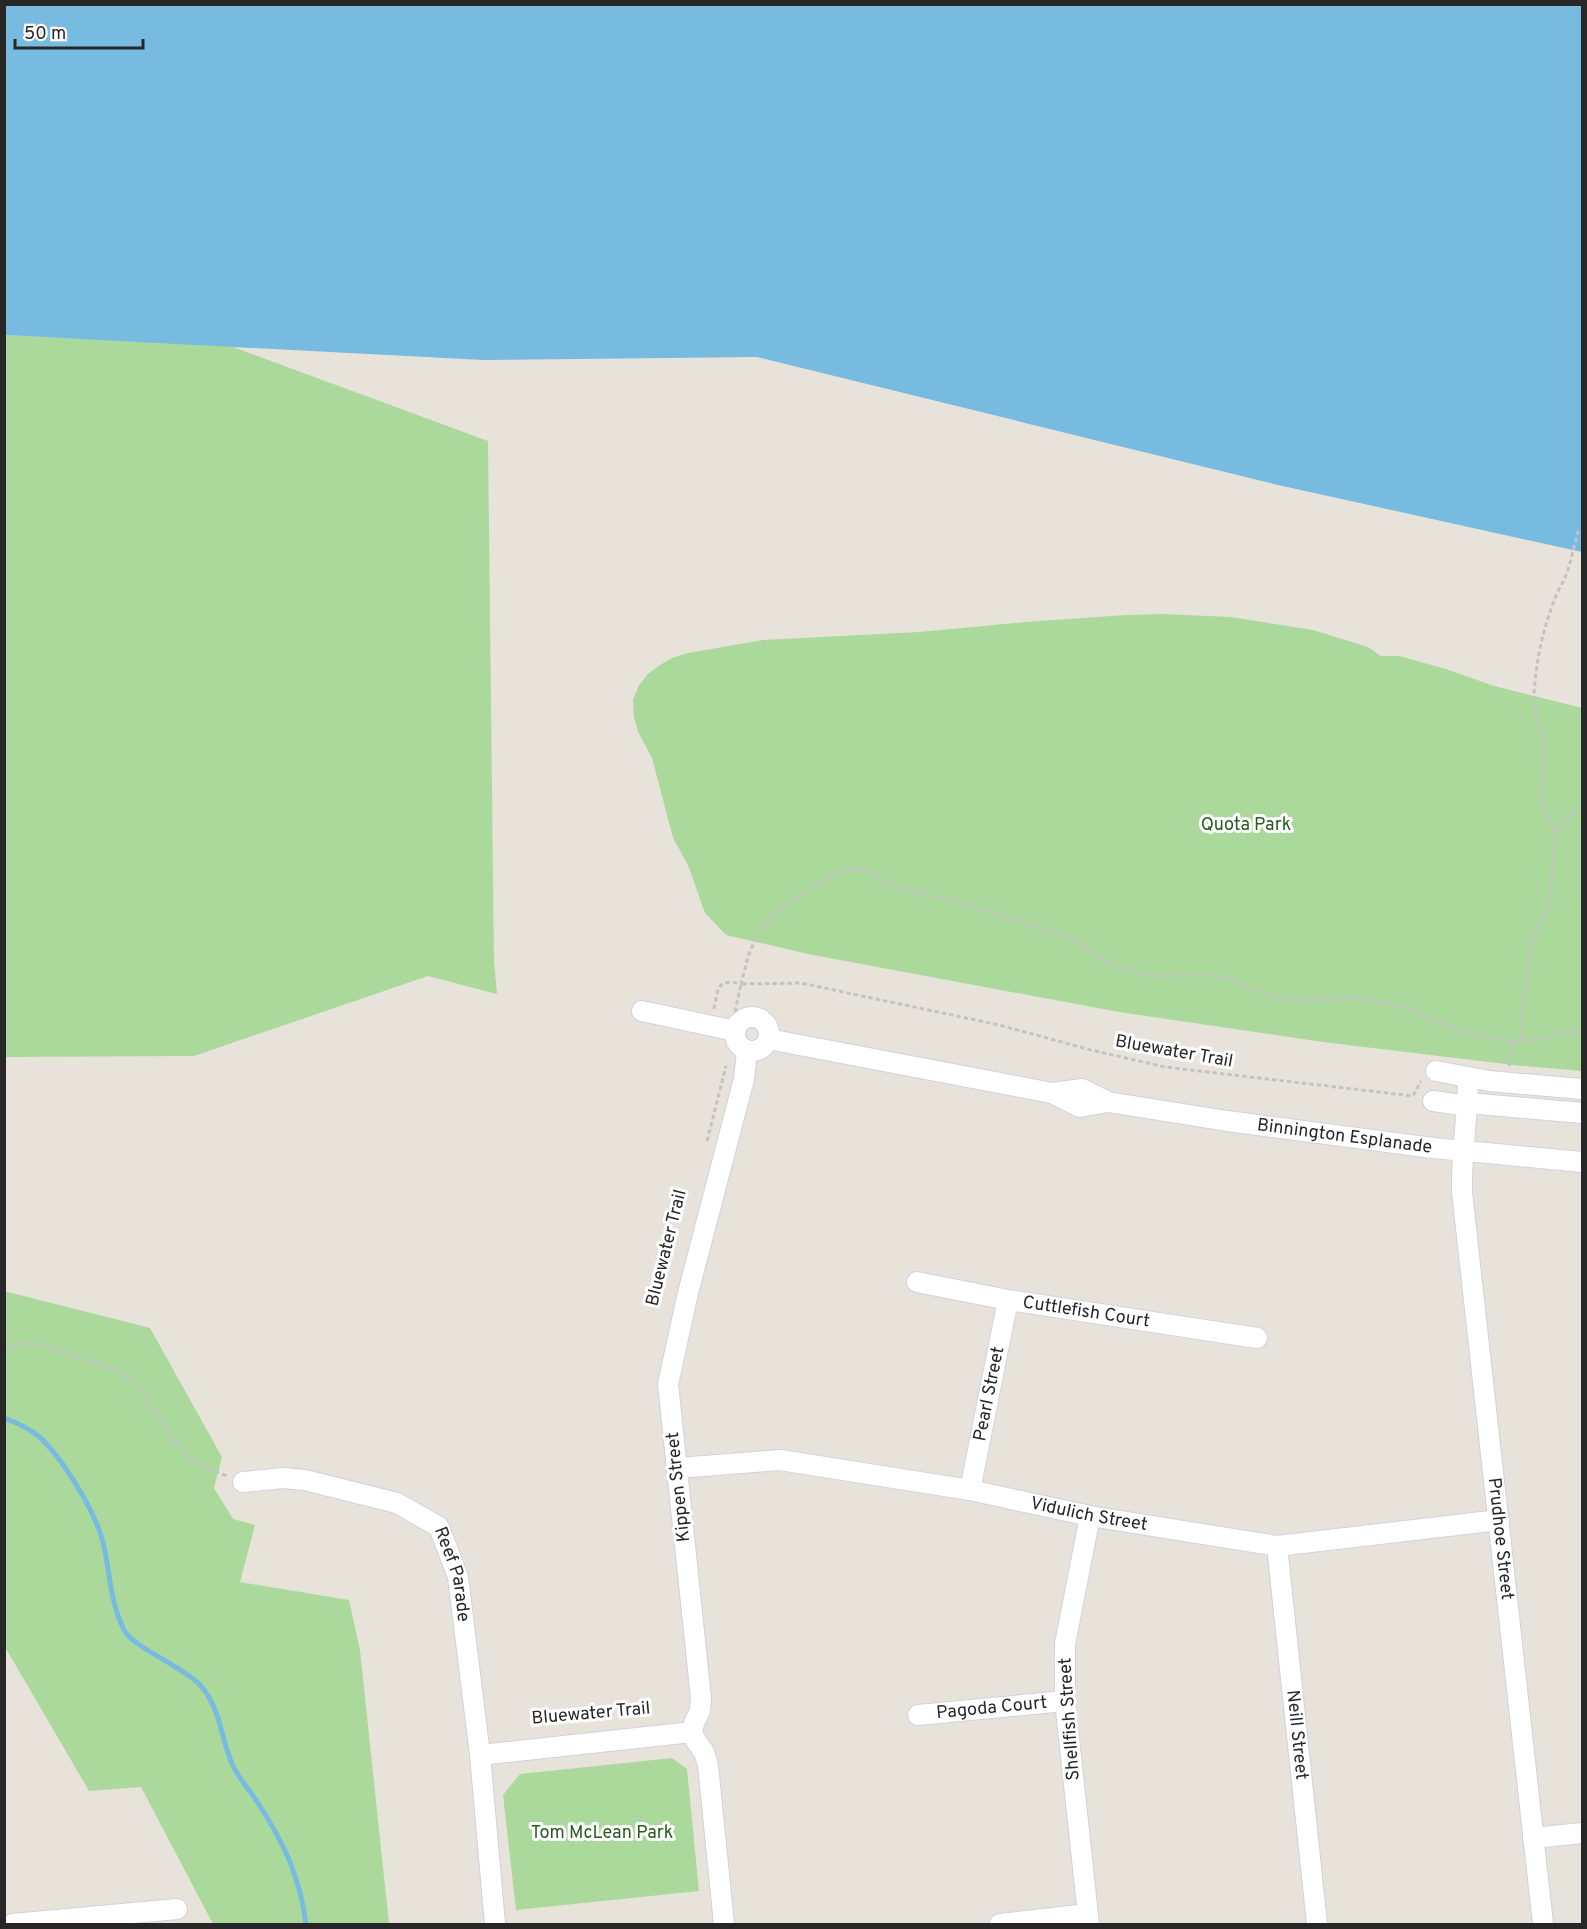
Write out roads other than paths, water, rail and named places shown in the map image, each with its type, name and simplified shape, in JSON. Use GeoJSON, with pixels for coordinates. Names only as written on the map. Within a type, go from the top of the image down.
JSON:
{"type":"FeatureCollection","features":[{"type":"Feature","properties":{"kind":"street"},"geometry":{"type":"LineString","coordinates":[[642,1011],[733,1031]]}},
{"type":"Feature","properties":{"kind":"street"},"geometry":{"type":"LineString","coordinates":[[756,1018],[768,1028],[768,1039],[760,1050],[747,1051],[738,1045],[733,1031],[741,1021],[756,1018]]}},
{"type":"Feature","properties":{"kind":"street","name":"Binnington Esplanade"},"geometry":{"type":"LineString","coordinates":[[768,1039],[1052,1093],[1082,1089],[1108,1102],[1227,1121],[1463,1151],[1582,1162]]}},
{"type":"Feature","properties":{"kind":"street","name":"Kippen Street"},"geometry":{"type":"LineString","coordinates":[[692,1732],[700,1711],[701,1698],[668,1384],[688,1293],[744,1079],[747,1051]]}},
{"type":"Feature","properties":{"kind":"street"},"geometry":{"type":"LineString","coordinates":[[1430,1074],[1582,1089]]}},
{"type":"Feature","properties":{"kind":"street","name":"Prudhoe Street"},"geometry":{"type":"LineString","coordinates":[[1468,1077],[1462,1192],[1542,1924]]}},
{"type":"Feature","properties":{"kind":"street"},"geometry":{"type":"LineString","coordinates":[[1433,1101],[1582,1113]]}},
{"type":"Feature","properties":{"kind":"street","name":"Cuttlefish Court"},"geometry":{"type":"LineString","coordinates":[[917,1282],[1008,1300],[1257,1338]]}},
{"type":"Feature","properties":{"kind":"street","name":"Pearl Street"},"geometry":{"type":"LineString","coordinates":[[970,1490],[1008,1300]]}},
{"type":"Feature","properties":{"kind":"street","name":"Vidulich Street"},"geometry":{"type":"LineString","coordinates":[[678,1468],[780,1460],[970,1490],[1090,1516],[1276,1546],[1499,1520]]}},
{"type":"Feature","properties":{"kind":"street","name":"Reef Parade"},"geometry":{"type":"LineString","coordinates":[[243,1482],[276,1478],[305,1480],[397,1503],[440,1527],[458,1577],[480,1755],[495,1924]]}},
{"type":"Feature","properties":{"kind":"street","name":"Shellfish Street"},"geometry":{"type":"LineString","coordinates":[[1089,1919],[1065,1701],[1065,1644],[1090,1516]]}},
{"type":"Feature","properties":{"kind":"street","name":"Neill Street"},"geometry":{"type":"LineString","coordinates":[[1276,1546],[1317,1924]]}},
{"type":"Feature","properties":{"kind":"street","name":"Pagoda Court"},"geometry":{"type":"LineString","coordinates":[[918,1715],[1065,1701]]}},
{"type":"Feature","properties":{"kind":"street"},"geometry":{"type":"LineString","coordinates":[[480,1755],[692,1732],[705,1752],[708,1765],[724,1924]]}},
{"type":"Feature","properties":{"kind":"street"},"geometry":{"type":"LineString","coordinates":[[1533,1838],[1582,1833]]}},
{"type":"Feature","properties":{"kind":"street"},"geometry":{"type":"LineString","coordinates":[[13,1924],[177,1909]]}},
{"type":"Feature","properties":{"kind":"street"},"geometry":{"type":"LineString","coordinates":[[1000,1924],[1089,1919]]}},
{"type":"Feature","properties":{"kind":"water"},"geometry":{"type":"Polygon","coordinates":[[[4,5],[1582,5],[1582,552],[1278,485],[757,357],[483,360],[5,335],[4,5]]]}},
{"type":"Feature","properties":{"kind":"waterway"},"geometry":{"type":"LineString","coordinates":[[4,1418],[37,1435],[76,1484],[99,1529],[113,1598],[119,1619],[129,1637],[193,1679],[208,1695],[217,1715],[233,1766],[255,1798],[290,1861],[300,1891],[306,1924]]}},
{"type":"Feature","properties":{"kind":"park label","name":"Quota Park"},"geometry":{"type":"Point","coordinates":[1246,825]}},
{"type":"Feature","properties":{"kind":"park label","name":"Tom McLean Park"},"geometry":{"type":"Point","coordinates":[602,1833]}}]}
